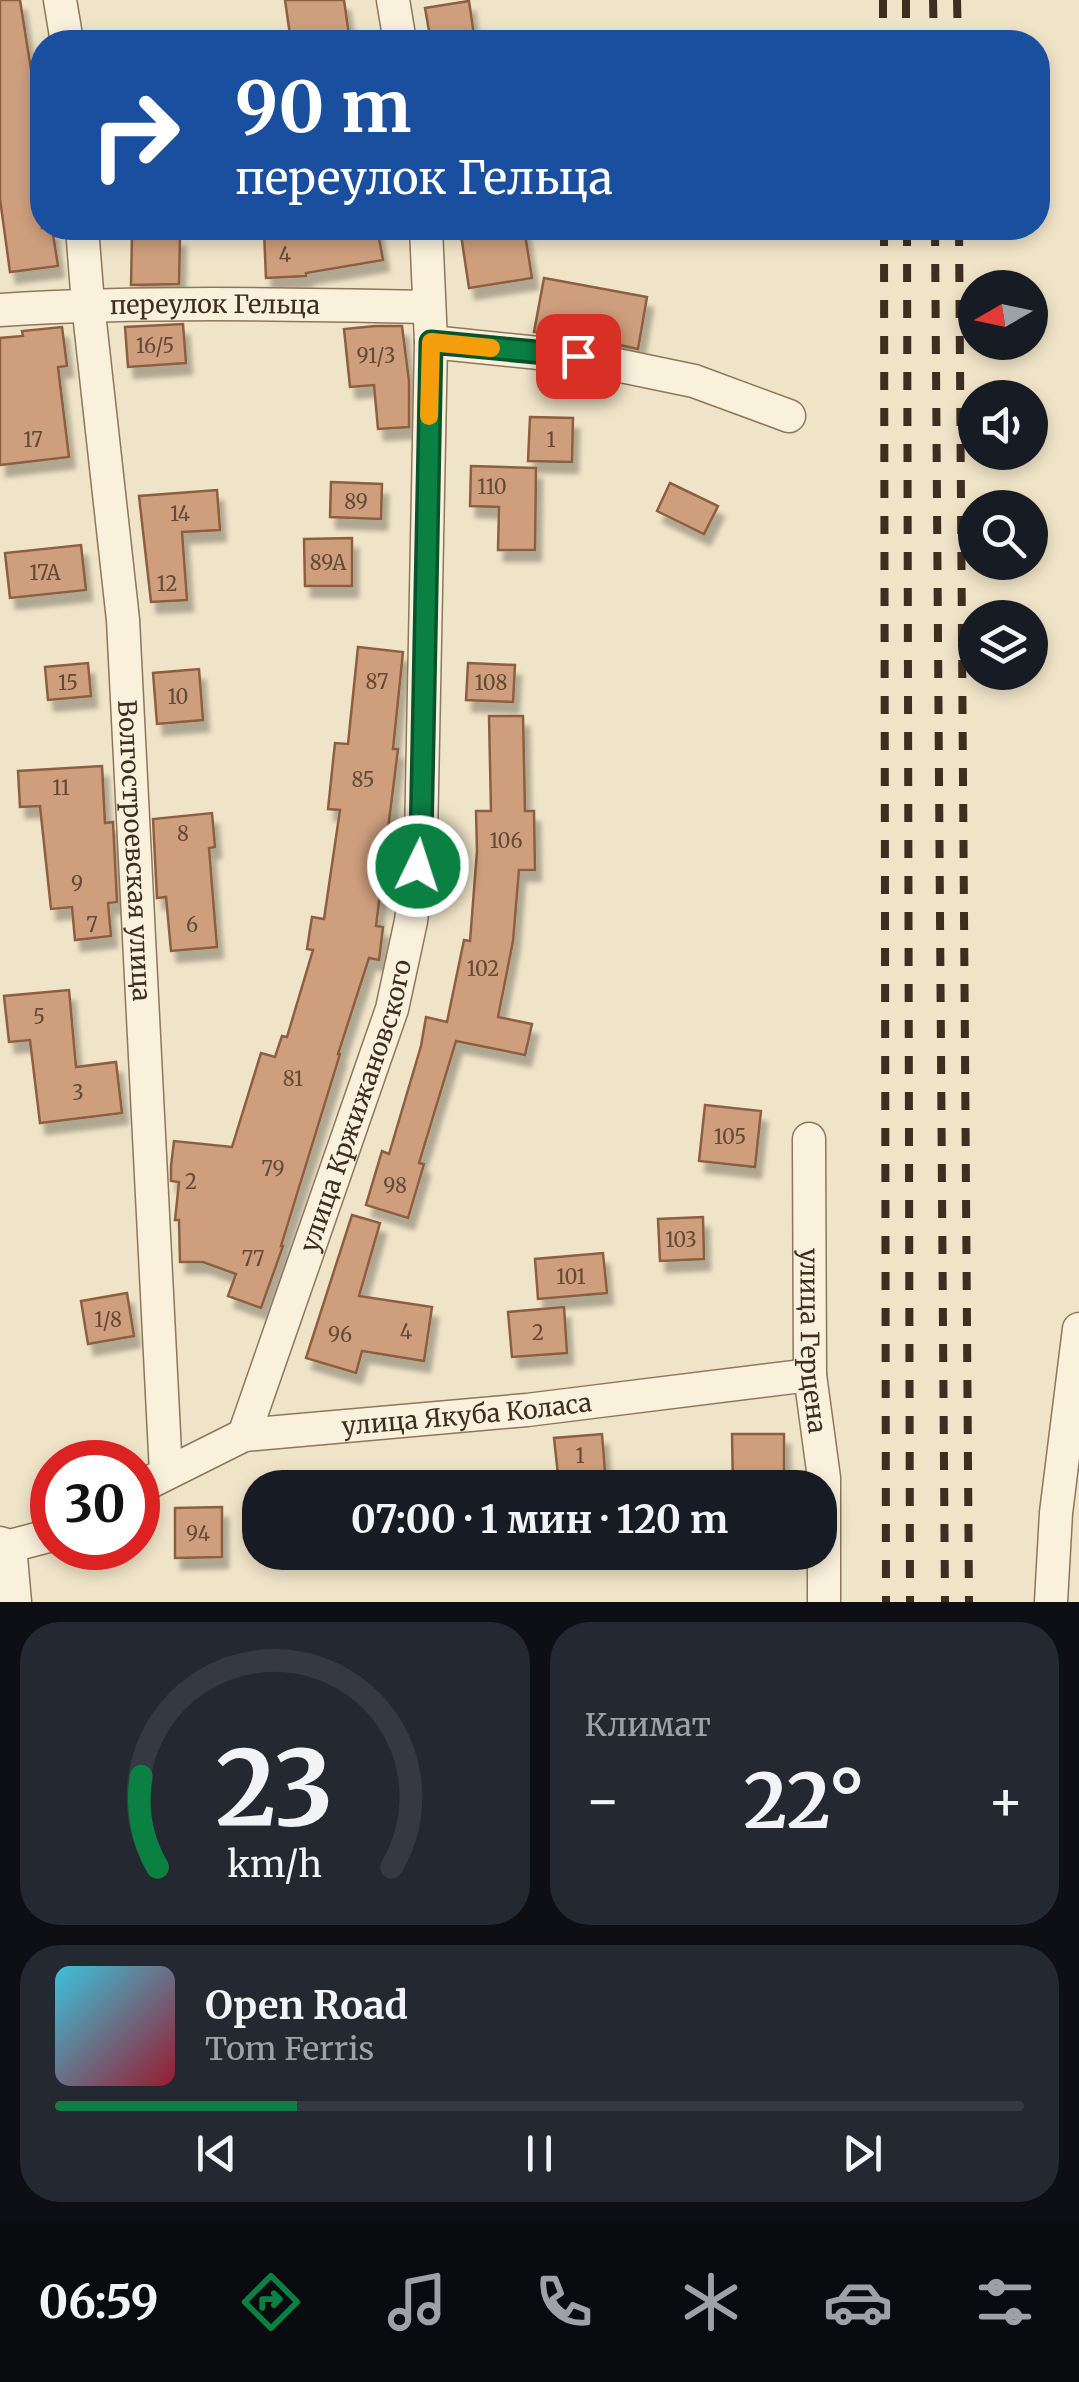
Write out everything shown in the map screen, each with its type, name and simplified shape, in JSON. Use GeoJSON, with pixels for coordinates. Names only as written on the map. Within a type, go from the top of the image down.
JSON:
{"type":"FeatureCollection","features":[{"type":"Feature","properties":{"kind":"street"},"geometry":{"type":"LineString","coordinates":[[60,0],[65,30]]}},
{"type":"Feature","properties":{"kind":"street"},"geometry":{"type":"LineString","coordinates":[[393,0],[398,30]]}},
{"type":"Feature","properties":{"kind":"street","name":"Волгостроевская улица"},"geometry":{"type":"LineString","coordinates":[[83,240],[123,620],[151,1440]]}},
{"type":"Feature","properties":{"kind":"street","name":"улица Кржижановского"},"geometry":{"type":"LineString","coordinates":[[244,1436],[392,1009],[411,921],[421,839],[431,342],[426,240]]}},
{"type":"Feature","properties":{"kind":"street","name":"переулок Гельца"},"geometry":{"type":"LineString","coordinates":[[0,310],[88,304],[428,307]]}},
{"type":"Feature","properties":{"kind":"street"},"geometry":{"type":"LineString","coordinates":[[431,342],[578,356],[694,382],[788,416]]}},
{"type":"Feature","properties":{"kind":"street","name":"улица Герцена"},"geometry":{"type":"LineString","coordinates":[[809,1139],[810,1375],[824,1478],[824,1602]]}},
{"type":"Feature","properties":{"kind":"street"},"geometry":{"type":"LineString","coordinates":[[1051,1602],[1056,1513],[1079,1329]]}},
{"type":"Feature","properties":{"kind":"street","name":"улица Якуба Коласа"},"geometry":{"type":"LineString","coordinates":[[160,1476],[244,1436],[527,1410],[810,1375]]}},
{"type":"Feature","properties":{"kind":"street"},"geometry":{"type":"LineString","coordinates":[[15,1602],[5,1544],[30,1539]]}},
{"type":"Feature","properties":{"kind":"building"},"geometry":{"type":"Polygon","coordinates":[[[0,0],[20,0],[30,63],[30,240],[54,240],[58,266],[10,272],[0,199],[0,0]]]}},
{"type":"Feature","properties":{"kind":"building"},"geometry":{"type":"Polygon","coordinates":[[[285,0],[344,0],[348,30],[289,30],[285,0]]]}},
{"type":"Feature","properties":{"kind":"building"},"geometry":{"type":"Polygon","coordinates":[[[469,1],[473,30],[429,30],[425,8],[469,1]]]}},
{"type":"Feature","properties":{"kind":"building"},"geometry":{"type":"Polygon","coordinates":[[[132,240],[180,240],[179,284],[131,285],[132,240]]]}},
{"type":"Feature","properties":{"kind":"building"},"geometry":{"type":"Polygon","coordinates":[[[264,240],[379,240],[383,260],[306,276],[266,278],[264,240]]]}},
{"type":"Feature","properties":{"kind":"building"},"geometry":{"type":"Polygon","coordinates":[[[462,240],[526,240],[532,278],[469,288],[462,240]]]}},
{"type":"Feature","properties":{"kind":"building"},"geometry":{"type":"Polygon","coordinates":[[[544,278],[647,297],[638,349],[534,332],[544,278]]]}},
{"type":"Feature","properties":{"kind":"building"},"geometry":{"type":"Polygon","coordinates":[[[183,324],[186,363],[128,367],[125,327],[183,324]]]}},
{"type":"Feature","properties":{"kind":"building"},"geometry":{"type":"Polygon","coordinates":[[[402,326],[409,381],[409,427],[378,429],[374,385],[350,387],[344,329],[402,326]]]}},
{"type":"Feature","properties":{"kind":"building"},"geometry":{"type":"Polygon","coordinates":[[[62,327],[67,366],[58,367],[69,457],[0,465],[0,338],[23,336],[22,331],[62,327]]]}},
{"type":"Feature","properties":{"kind":"building"},"geometry":{"type":"Polygon","coordinates":[[[530,417],[573,418],[572,462],[528,461],[530,417]]]}},
{"type":"Feature","properties":{"kind":"building"},"geometry":{"type":"Polygon","coordinates":[[[471,466],[536,468],[535,550],[498,550],[499,507],[470,506],[471,466]]]}},
{"type":"Feature","properties":{"kind":"building"},"geometry":{"type":"Polygon","coordinates":[[[331,482],[382,484],[381,519],[330,517],[331,482]]]}},
{"type":"Feature","properties":{"kind":"building"},"geometry":{"type":"Polygon","coordinates":[[[670,483],[718,506],[704,534],[657,511],[670,483]]]}},
{"type":"Feature","properties":{"kind":"building"},"geometry":{"type":"Polygon","coordinates":[[[217,490],[220,530],[182,532],[187,600],[151,602],[139,496],[217,490]]]}},
{"type":"Feature","properties":{"kind":"building"},"geometry":{"type":"Polygon","coordinates":[[[352,538],[352,586],[305,586],[304,539],[352,538]]]}},
{"type":"Feature","properties":{"kind":"building"},"geometry":{"type":"Polygon","coordinates":[[[81,545],[86,590],[10,598],[5,553],[81,545]]]}},
{"type":"Feature","properties":{"kind":"building"},"geometry":{"type":"Polygon","coordinates":[[[358,647],[403,652],[393,749],[398,749],[376,926],[383,927],[379,960],[369,958],[261,1308],[228,1296],[236,1274],[203,1262],[180,1262],[179,1220],[175,1220],[179,1182],[171,1181],[174,1141],[232,1147],[261,1053],[275,1057],[282,1036],[287,1037],[313,950],[307,949],[312,917],[324,919],[340,810],[328,809],[335,743],[348,744],[358,647]]]}},
{"type":"Feature","properties":{"kind":"building"},"geometry":{"type":"Polygon","coordinates":[[[88,663],[91,696],[48,700],[45,667],[88,663]]]}},
{"type":"Feature","properties":{"kind":"building"},"geometry":{"type":"Polygon","coordinates":[[[468,663],[515,665],[513,702],[466,700],[468,663]]]}},
{"type":"Feature","properties":{"kind":"building"},"geometry":{"type":"Polygon","coordinates":[[[199,669],[203,720],[157,724],[153,673],[199,669]]]}},
{"type":"Feature","properties":{"kind":"building"},"geometry":{"type":"Polygon","coordinates":[[[489,716],[523,716],[525,811],[534,811],[535,870],[519,870],[513,941],[498,1017],[532,1024],[525,1055],[456,1041],[419,1163],[424,1164],[408,1218],[366,1205],[382,1151],[389,1154],[426,1017],[447,1022],[464,940],[470,941],[476,811],[491,811],[489,716]]]}},
{"type":"Feature","properties":{"kind":"building"},"geometry":{"type":"Polygon","coordinates":[[[102,766],[105,823],[113,822],[117,902],[108,903],[111,936],[75,940],[72,907],[51,909],[40,806],[20,807],[18,771],[102,766]]]}},
{"type":"Feature","properties":{"kind":"building"},"geometry":{"type":"Polygon","coordinates":[[[212,813],[215,847],[209,848],[217,947],[171,951],[166,897],[157,898],[153,819],[212,813]]]}},
{"type":"Feature","properties":{"kind":"building"},"geometry":{"type":"Polygon","coordinates":[[[69,990],[76,1067],[116,1062],[122,1113],[40,1123],[30,1040],[9,1042],[4,996],[69,990]]]}},
{"type":"Feature","properties":{"kind":"building"},"geometry":{"type":"Polygon","coordinates":[[[705,1105],[761,1111],[755,1167],[699,1161],[705,1105]]]}},
{"type":"Feature","properties":{"kind":"building"},"geometry":{"type":"Polygon","coordinates":[[[352,1215],[380,1223],[359,1296],[432,1307],[424,1361],[362,1351],[356,1373],[306,1358],[352,1215]]]}},
{"type":"Feature","properties":{"kind":"building"},"geometry":{"type":"Polygon","coordinates":[[[703,1217],[704,1259],[660,1261],[658,1219],[703,1217]]]}},
{"type":"Feature","properties":{"kind":"building"},"geometry":{"type":"Polygon","coordinates":[[[603,1253],[607,1293],[538,1299],[535,1259],[603,1253]]]}},
{"type":"Feature","properties":{"kind":"building"},"geometry":{"type":"Polygon","coordinates":[[[127,1293],[134,1336],[88,1344],[81,1301],[127,1293]]]}},
{"type":"Feature","properties":{"kind":"building"},"geometry":{"type":"Polygon","coordinates":[[[564,1307],[567,1353],[512,1357],[508,1312],[564,1307]]]}},
{"type":"Feature","properties":{"kind":"building"},"geometry":{"type":"Polygon","coordinates":[[[602,1434],[605,1470],[557,1470],[554,1438],[602,1434]]]}},
{"type":"Feature","properties":{"kind":"building"},"geometry":{"type":"Polygon","coordinates":[[[732,1434],[784,1434],[784,1470],[733,1470],[732,1434]]]}},
{"type":"Feature","properties":{"kind":"building"},"geometry":{"type":"Polygon","coordinates":[[[222,1507],[222,1557],[175,1558],[175,1508],[222,1507]]]}},
{"type":"Feature","properties":{"kind":"railway"},"geometry":{"type":"LineString","coordinates":[[883,0],[883,30]]}},
{"type":"Feature","properties":{"kind":"railway"},"geometry":{"type":"LineString","coordinates":[[906,0],[906,30]]}},
{"type":"Feature","properties":{"kind":"railway"},"geometry":{"type":"LineString","coordinates":[[933,0],[934,30]]}},
{"type":"Feature","properties":{"kind":"railway"},"geometry":{"type":"LineString","coordinates":[[957,0],[958,30]]}},
{"type":"Feature","properties":{"kind":"railway"},"geometry":{"type":"LineString","coordinates":[[884,240],[886,1602]]}},
{"type":"Feature","properties":{"kind":"railway"},"geometry":{"type":"LineString","coordinates":[[907,240],[910,1602]]}},
{"type":"Feature","properties":{"kind":"railway"},"geometry":{"type":"LineString","coordinates":[[935,240],[945,1602]]}},
{"type":"Feature","properties":{"kind":"railway"},"geometry":{"type":"LineString","coordinates":[[959,240],[969,1602]]}},
{"type":"Feature","properties":{"kind":"slow traffic"},"geometry":{"type":"LineString","coordinates":[[429,416],[431,342],[491,348]]}},
{"type":"Feature","properties":{"kind":"route"},"geometry":{"type":"LineString","coordinates":[[418,866],[431,342],[578,356]]}}]}
